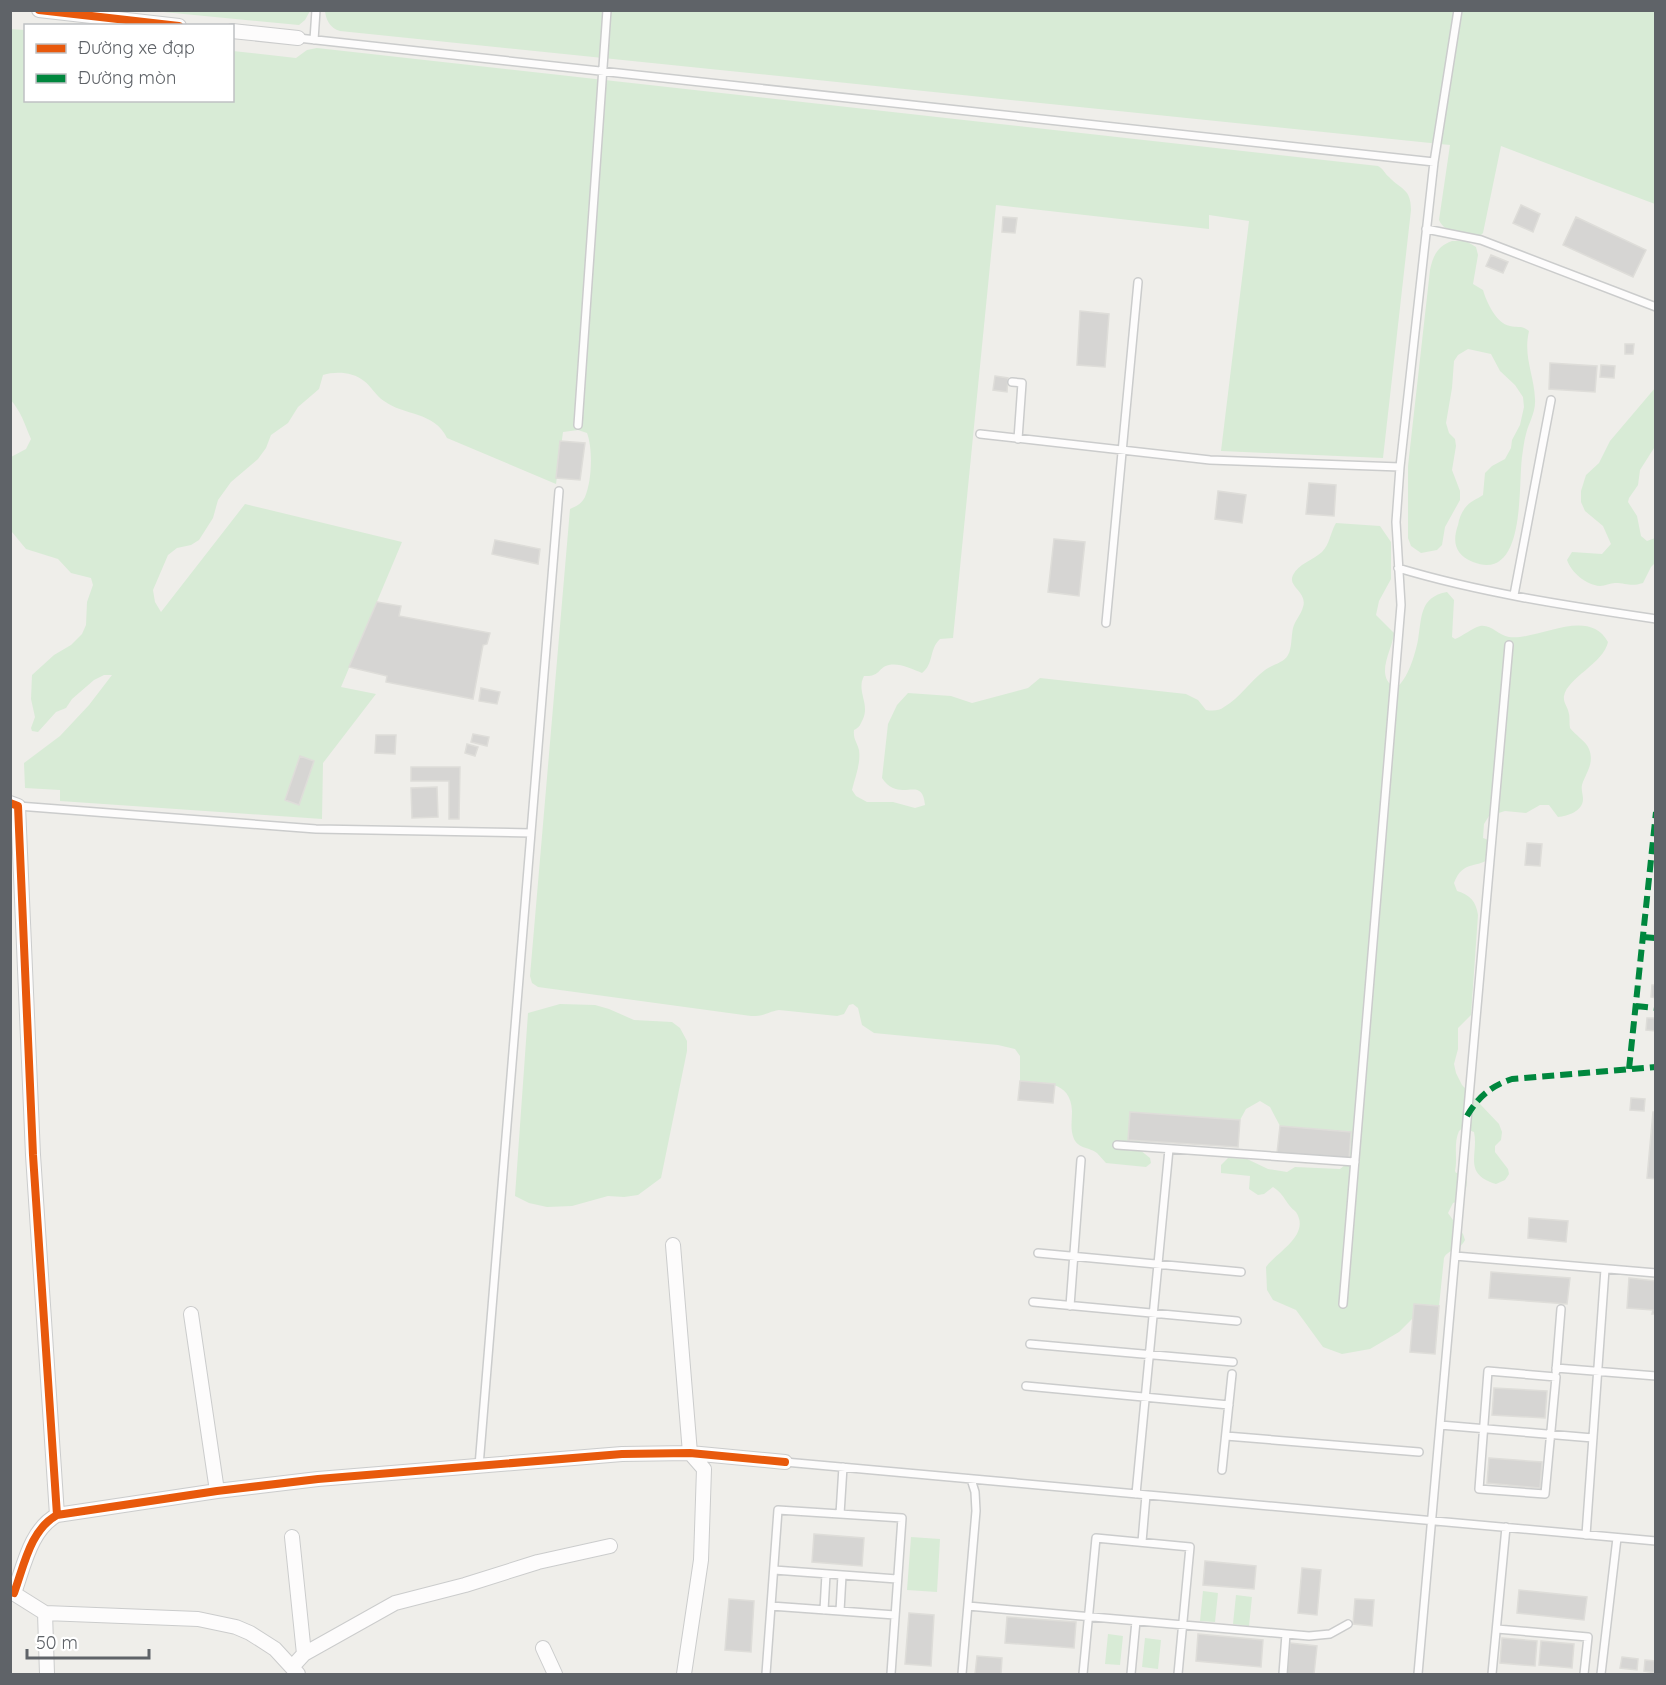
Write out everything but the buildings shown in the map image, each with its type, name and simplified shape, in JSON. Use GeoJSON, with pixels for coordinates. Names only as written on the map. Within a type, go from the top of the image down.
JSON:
{"type":"FeatureCollection","features":[{"type":"Feature","properties":{"kind":"street"},"geometry":{"type":"LineString","coordinates":[[39,10],[161,24]]}},
{"type":"Feature","properties":{"kind":"street"},"geometry":{"type":"LineString","coordinates":[[234,31],[298,38]]}},
{"type":"Feature","properties":{"kind":"street"},"geometry":{"type":"LineString","coordinates":[[14,804],[33,1155],[57,1515]]}},
{"type":"Feature","properties":{"kind":"street"},"geometry":{"type":"LineString","coordinates":[[673,1245],[690,1453],[704,1470],[701,1560],[684,1674]]}},
{"type":"Feature","properties":{"kind":"street"},"geometry":{"type":"LineString","coordinates":[[191,1314],[217,1491]]}},
{"type":"Feature","properties":{"kind":"street"},"geometry":{"type":"LineString","coordinates":[[610,1546],[538,1562],[465,1586],[395,1603],[304,1654],[295,1671],[275,1649],[250,1633],[212,1620],[45,1613],[12,1592],[35,1536],[45,1523],[57,1515],[217,1491],[318,1479],[622,1454],[690,1453],[785,1462]]}},
{"type":"Feature","properties":{"kind":"street"},"geometry":{"type":"LineString","coordinates":[[292,1537],[304,1654]]}},
{"type":"Feature","properties":{"kind":"street"},"geometry":{"type":"LineString","coordinates":[[45,1613],[47,1674]]}},
{"type":"Feature","properties":{"kind":"street"},"geometry":{"type":"LineString","coordinates":[[543,1648],[555,1674]]}},
{"type":"Feature","properties":{"kind":"lane"},"geometry":{"type":"LineString","coordinates":[[314,40],[316,10]]}},
{"type":"Feature","properties":{"kind":"lane"},"geometry":{"type":"LineString","coordinates":[[578,425],[607,10]]}},
{"type":"Feature","properties":{"kind":"lane"},"geometry":{"type":"LineString","coordinates":[[1343,1304],[1400,619],[1401,595],[1396,522],[1400,467],[1434,162],[1458,10]]}},
{"type":"Feature","properties":{"kind":"lane"},"geometry":{"type":"LineString","coordinates":[[298,38],[1434,162]]}},
{"type":"Feature","properties":{"kind":"lane"},"geometry":{"type":"LineString","coordinates":[[1426,229],[1481,240],[1656,307]]}},
{"type":"Feature","properties":{"kind":"lane"},"geometry":{"type":"LineString","coordinates":[[1106,623],[1138,282]]}},
{"type":"Feature","properties":{"kind":"lane"},"geometry":{"type":"LineString","coordinates":[[1012,382],[1022,383],[1018,439]]}},
{"type":"Feature","properties":{"kind":"lane"},"geometry":{"type":"LineString","coordinates":[[1514,595],[1551,400]]}},
{"type":"Feature","properties":{"kind":"lane"},"geometry":{"type":"LineString","coordinates":[[980,434],[1210,460],[1400,467]]}},
{"type":"Feature","properties":{"kind":"lane"},"geometry":{"type":"LineString","coordinates":[[479,1466],[559,491]]}},
{"type":"Feature","properties":{"kind":"lane"},"geometry":{"type":"LineString","coordinates":[[1398,568],[1424,576],[1514,595],[1656,619]]}},
{"type":"Feature","properties":{"kind":"lane"},"geometry":{"type":"LineString","coordinates":[[1418,1674],[1509,645]]}},
{"type":"Feature","properties":{"kind":"lane"},"geometry":{"type":"LineString","coordinates":[[14,804],[316,829],[531,833]]}},
{"type":"Feature","properties":{"kind":"lane"},"geometry":{"type":"LineString","coordinates":[[1117,1145],[1355,1162]]}},
{"type":"Feature","properties":{"kind":"lane"},"geometry":{"type":"LineString","coordinates":[[1136,1494],[1169,1149]]}},
{"type":"Feature","properties":{"kind":"lane"},"geometry":{"type":"LineString","coordinates":[[1070,1306],[1081,1160]]}},
{"type":"Feature","properties":{"kind":"lane"},"geometry":{"type":"LineString","coordinates":[[1038,1253],[1241,1272]]}},
{"type":"Feature","properties":{"kind":"lane"},"geometry":{"type":"LineString","coordinates":[[1455,1256],[1656,1274]]}},
{"type":"Feature","properties":{"kind":"lane"},"geometry":{"type":"LineString","coordinates":[[1586,1535],[1605,1269]]}},
{"type":"Feature","properties":{"kind":"lane"},"geometry":{"type":"LineString","coordinates":[[1033,1302],[1237,1321]]}},
{"type":"Feature","properties":{"kind":"lane"},"geometry":{"type":"LineString","coordinates":[[1556,1377],[1488,1371],[1479,1489],[1545,1494],[1556,1377],[1561,1309]]}},
{"type":"Feature","properties":{"kind":"lane"},"geometry":{"type":"LineString","coordinates":[[1030,1344],[1233,1362]]}},
{"type":"Feature","properties":{"kind":"lane"},"geometry":{"type":"LineString","coordinates":[[1556,1368],[1656,1376]]}},
{"type":"Feature","properties":{"kind":"lane"},"geometry":{"type":"LineString","coordinates":[[1222,1470],[1232,1374]]}},
{"type":"Feature","properties":{"kind":"lane"},"geometry":{"type":"LineString","coordinates":[[1026,1386],[1228,1405]]}},
{"type":"Feature","properties":{"kind":"lane"},"geometry":{"type":"LineString","coordinates":[[1440,1425],[1593,1438]]}},
{"type":"Feature","properties":{"kind":"lane"},"geometry":{"type":"LineString","coordinates":[[1226,1436],[1419,1452]]}},
{"type":"Feature","properties":{"kind":"lane"},"geometry":{"type":"LineString","coordinates":[[785,1462],[1656,1541]]}},
{"type":"Feature","properties":{"kind":"lane"},"geometry":{"type":"LineString","coordinates":[[840,1514],[843,1467]]}},
{"type":"Feature","properties":{"kind":"lane"},"geometry":{"type":"LineString","coordinates":[[962,1674],[976,1511],[975,1492],[971,1479]]}},
{"type":"Feature","properties":{"kind":"lane"},"geometry":{"type":"LineString","coordinates":[[1142,1542],[1146,1495]]}},
{"type":"Feature","properties":{"kind":"lane"},"geometry":{"type":"LineString","coordinates":[[766,1674],[778,1510],[902,1518],[891,1674]]}},
{"type":"Feature","properties":{"kind":"lane"},"geometry":{"type":"LineString","coordinates":[[1492,1674],[1506,1527]]}},
{"type":"Feature","properties":{"kind":"lane"},"geometry":{"type":"LineString","coordinates":[[1083,1674],[1095,1538],[1190,1547],[1178,1674]]}},
{"type":"Feature","properties":{"kind":"lane"},"geometry":{"type":"LineString","coordinates":[[1600,1674],[1617,1538]]}},
{"type":"Feature","properties":{"kind":"lane"},"geometry":{"type":"LineString","coordinates":[[774,1570],[897,1579]]}},
{"type":"Feature","properties":{"kind":"lane"},"geometry":{"type":"LineString","coordinates":[[824,1610],[826,1574]]}},
{"type":"Feature","properties":{"kind":"lane"},"geometry":{"type":"LineString","coordinates":[[840,1611],[842,1575]]}},
{"type":"Feature","properties":{"kind":"lane"},"geometry":{"type":"LineString","coordinates":[[771,1606],[895,1615]]}},
{"type":"Feature","properties":{"kind":"lane"},"geometry":{"type":"LineString","coordinates":[[968,1606],[1320,1636],[1330,1634],[1347,1624]]}},
{"type":"Feature","properties":{"kind":"lane"},"geometry":{"type":"LineString","coordinates":[[1131,1674],[1136,1621]]}},
{"type":"Feature","properties":{"kind":"lane"},"geometry":{"type":"LineString","coordinates":[[1497,1629],[1588,1637],[1584,1674]]}},
{"type":"Feature","properties":{"kind":"lane"},"geometry":{"type":"LineString","coordinates":[[1283,1674],[1286,1634]]}},
{"type":"Feature","properties":{"kind":"green space"},"geometry":{"type":"Polygon","coordinates":[[[153,11],[310,11],[299,25],[153,11]]]}},
{"type":"Feature","properties":{"kind":"green space"},"geometry":{"type":"Polygon","coordinates":[[[325,11],[1655,11],[1655,204],[1501,146],[1483,233],[1480,236],[1462,235],[1446,228],[1439,220],[1450,145],[340,31],[329,23],[325,11]]]}},
{"type":"Feature","properties":{"kind":"green space"},"geometry":{"type":"Polygon","coordinates":[[[10,29],[24,30],[24,102],[234,102],[234,51],[296,58],[307,50],[317,48],[1382,168],[1387,176],[1407,193],[1411,203],[1383,458],[1221,451],[1249,221],[1209,215],[1209,229],[996,205],[953,638],[940,639],[922,673],[893,665],[885,666],[874,675],[864,676],[861,687],[865,713],[860,726],[854,730],[859,755],[852,790],[856,796],[867,802],[893,802],[915,808],[925,805],[920,791],[896,789],[889,786],[882,778],[888,724],[897,705],[908,693],[951,696],[972,703],[1028,688],[1040,678],[1186,694],[1198,700],[1206,710],[1222,708],[1235,699],[1265,670],[1284,660],[1288,655],[1293,628],[1304,602],[1293,583],[1293,575],[1298,568],[1325,549],[1336,523],[1380,526],[1391,542],[1391,579],[1379,601],[1376,615],[1394,633],[1385,670],[1389,683],[1396,688],[1404,679],[1413,659],[1422,616],[1427,604],[1431,599],[1447,592],[1454,600],[1452,637],[1455,639],[1480,626],[1488,627],[1509,637],[1521,637],[1576,626],[1588,627],[1599,632],[1608,642],[1605,650],[1572,683],[1564,696],[1570,728],[1585,743],[1591,754],[1590,764],[1582,785],[1583,799],[1580,807],[1570,814],[1558,817],[1549,805],[1540,805],[1526,813],[1505,811],[1489,816],[1484,824],[1483,838],[1494,842],[1493,856],[1466,868],[1454,883],[1457,891],[1472,899],[1478,915],[1471,1015],[1458,1028],[1458,1049],[1454,1064],[1462,1085],[1499,1124],[1502,1132],[1501,1140],[1495,1146],[1495,1152],[1508,1169],[1509,1174],[1505,1180],[1496,1184],[1479,1175],[1474,1163],[1474,1132],[1463,1128],[1459,1131],[1456,1141],[1455,1171],[1456,1173],[1464,1171],[1467,1185],[1464,1194],[1453,1203],[1448,1213],[1465,1240],[1444,1258],[1439,1306],[1415,1304],[1413,1318],[1399,1332],[1370,1349],[1342,1354],[1323,1347],[1296,1310],[1273,1300],[1267,1290],[1266,1267],[1296,1236],[1299,1220],[1296,1212],[1276,1189],[1273,1187],[1264,1194],[1258,1195],[1249,1189],[1250,1176],[1221,1173],[1221,1165],[1228,1158],[1247,1159],[1268,1169],[1287,1172],[1295,1167],[1340,1169],[1347,1162],[1351,1132],[1280,1126],[1270,1107],[1260,1101],[1246,1109],[1240,1120],[1131,1112],[1140,1140],[1140,1150],[1150,1158],[1151,1163],[1146,1167],[1106,1163],[1097,1153],[1079,1145],[1074,1139],[1070,1101],[1061,1088],[1046,1083],[1020,1081],[1020,1056],[1015,1049],[998,1045],[874,1033],[862,1025],[858,1008],[853,1004],[849,1005],[844,1014],[837,1016],[779,1010],[751,1016],[538,987],[532,983],[530,976],[570,509],[584,499],[589,482],[591,456],[587,433],[578,430],[563,432],[556,484],[447,438],[441,429],[427,418],[392,406],[355,376],[339,373],[323,375],[319,389],[298,407],[288,423],[271,435],[258,459],[231,482],[218,500],[213,518],[199,540],[191,545],[177,548],[168,555],[153,590],[155,602],[161,612],[245,504],[402,542],[341,687],[376,694],[323,763],[322,819],[60,801],[60,790],[25,788],[24,763],[60,736],[89,705],[112,675],[104,675],[94,680],[72,699],[66,708],[56,712],[38,732],[32,731],[35,717],[31,699],[32,675],[82,634],[86,625],[87,602],[93,585],[91,578],[71,573],[58,559],[26,549],[12,532],[11,457],[26,449],[31,439],[20,414],[10,399],[10,29]]]}},
{"type":"Feature","properties":{"kind":"green space"},"geometry":{"type":"Polygon","coordinates":[[[1452,241],[1466,241],[1476,247],[1478,255],[1473,284],[1483,290],[1496,317],[1505,324],[1522,327],[1529,331],[1527,349],[1535,404],[1522,457],[1516,529],[1511,546],[1502,559],[1490,565],[1473,562],[1462,556],[1456,547],[1455,537],[1464,510],[1483,495],[1485,473],[1505,459],[1511,448],[1524,407],[1523,397],[1515,385],[1500,371],[1491,354],[1468,349],[1458,355],[1454,361],[1446,423],[1449,433],[1455,439],[1452,470],[1460,491],[1460,500],[1445,527],[1442,545],[1437,550],[1421,553],[1411,546],[1408,538],[1408,466],[1430,270],[1437,252],[1452,241]]]}},
{"type":"Feature","properties":{"kind":"green space"},"geometry":{"type":"Polygon","coordinates":[[[1655,388],[1654,448],[1640,470],[1638,485],[1628,502],[1637,516],[1641,536],[1647,541],[1655,538],[1655,563],[1643,583],[1595,585],[1580,577],[1567,560],[1572,552],[1602,554],[1611,544],[1603,526],[1585,511],[1581,502],[1581,491],[1586,475],[1599,463],[1610,441],[1655,388]]]}},
{"type":"Feature","properties":{"kind":"green space"},"geometry":{"type":"Polygon","coordinates":[[[560,1004],[595,1005],[634,1020],[672,1022],[680,1028],[687,1041],[687,1051],[661,1178],[638,1195],[608,1196],[572,1206],[547,1207],[529,1203],[515,1196],[528,1013],[560,1004]]]}},
{"type":"Feature","properties":{"kind":"green space"},"geometry":{"type":"Polygon","coordinates":[[[911,1537],[940,1539],[937,1592],[907,1590],[911,1537]]]}},
{"type":"Feature","properties":{"kind":"green space"},"geometry":{"type":"Polygon","coordinates":[[[1203,1591],[1218,1593],[1215,1622],[1200,1621],[1203,1591]]]}},
{"type":"Feature","properties":{"kind":"green space"},"geometry":{"type":"Polygon","coordinates":[[[1236,1595],[1252,1597],[1249,1626],[1233,1624],[1236,1595]]]}},
{"type":"Feature","properties":{"kind":"green space"},"geometry":{"type":"Polygon","coordinates":[[[1108,1634],[1123,1636],[1120,1665],[1105,1664],[1108,1634]]]}},
{"type":"Feature","properties":{"kind":"green space"},"geometry":{"type":"Polygon","coordinates":[[[1145,1638],[1161,1640],[1158,1669],[1142,1667],[1145,1638]]]}},
{"type":"Feature","properties":{"kind":"marked path"},"geometry":{"type":"LineString","coordinates":[[1629,1069],[1656,812]]}},
{"type":"Feature","properties":{"kind":"marked path"},"geometry":{"type":"LineString","coordinates":[[1643,937],[1656,938]]}},
{"type":"Feature","properties":{"kind":"marked path"},"geometry":{"type":"LineString","coordinates":[[1636,1006],[1656,1008]]}},
{"type":"Feature","properties":{"kind":"marked path"},"geometry":{"type":"LineString","coordinates":[[1467,1116],[1486,1093],[1512,1079],[1656,1067]]}},
{"type":"Feature","properties":{"kind":"cycle path"},"geometry":{"type":"LineString","coordinates":[[39,10],[162,24]]}},
{"type":"Feature","properties":{"kind":"cycle path"},"geometry":{"type":"LineString","coordinates":[[10,803],[18,806],[33,1155],[57,1515]]}},
{"type":"Feature","properties":{"kind":"cycle path"},"geometry":{"type":"LineString","coordinates":[[14,1593],[34,1539],[40,1530],[57,1515],[217,1491],[318,1479],[622,1454],[690,1453],[785,1462]]}}]}
